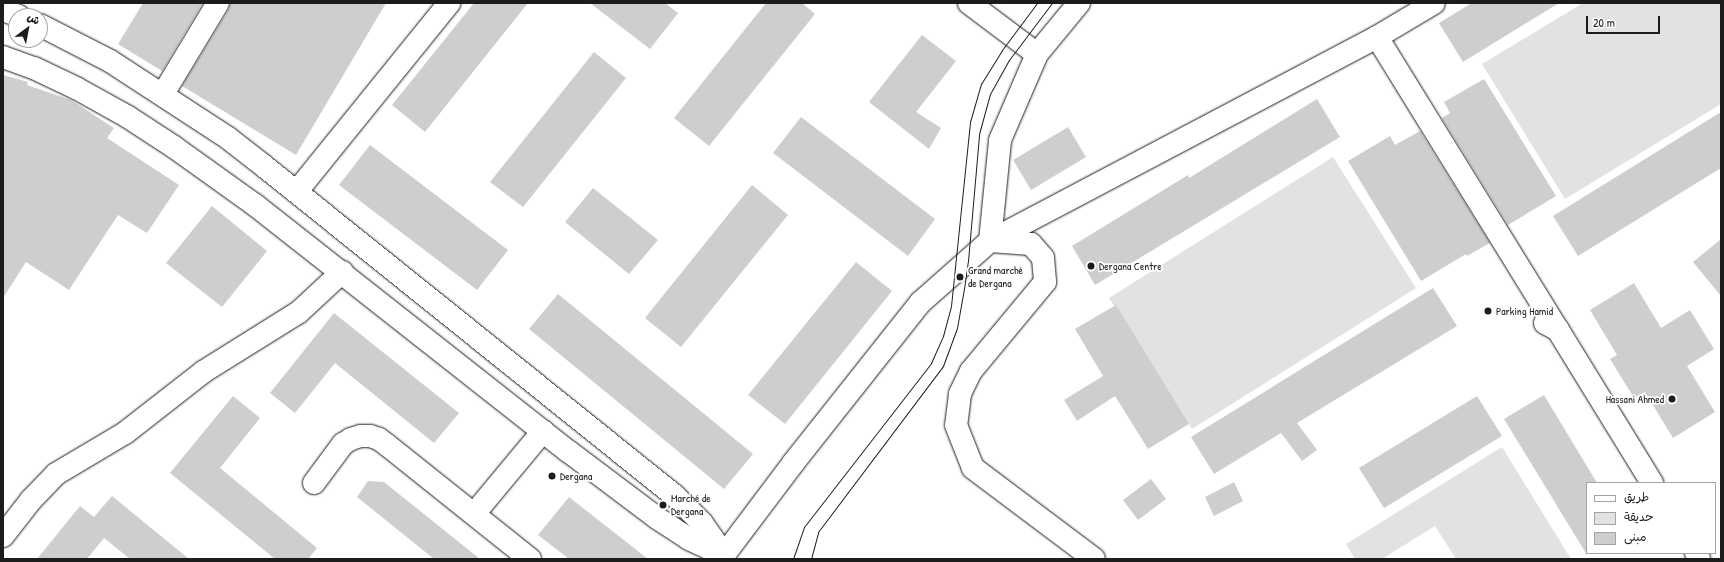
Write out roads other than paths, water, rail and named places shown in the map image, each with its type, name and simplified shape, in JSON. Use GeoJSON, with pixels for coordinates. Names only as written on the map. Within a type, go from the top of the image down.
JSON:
{"type":"FeatureCollection","features":[{"type":"Feature","properties":{"kind":"street"},"geometry":{"type":"LineString","coordinates":[[163,94],[218,3]]}},
{"type":"Feature","properties":{"kind":"street"},"geometry":{"type":"LineString","coordinates":[[297,191],[449,3]]}},
{"type":"Feature","properties":{"kind":"street"},"geometry":{"type":"LineString","coordinates":[[969,3],[1037,54]]}},
{"type":"Feature","properties":{"kind":"street"},"geometry":{"type":"LineString","coordinates":[[990,241],[1000,140],[1037,54],[1079,3]]}},
{"type":"Feature","properties":{"kind":"street"},"geometry":{"type":"LineString","coordinates":[[725,557],[794,462],[921,302],[990,241],[1377,37],[1434,3]]}},
{"type":"Feature","properties":{"kind":"street"},"geometry":{"type":"LineString","coordinates":[[48,29],[110,61],[163,94],[228,138],[297,191],[335,224],[675,496],[702,523],[725,557]]}},
{"type":"Feature","properties":{"kind":"street"},"geometry":{"type":"LineString","coordinates":[[1377,37],[1651,482]]}},
{"type":"Feature","properties":{"kind":"street"},"geometry":{"type":"LineString","coordinates":[[3,57],[55,77],[128,117],[174,147],[342,272],[543,432],[672,529],[725,557]]}},
{"type":"Feature","properties":{"kind":"street"},"geometry":{"type":"LineString","coordinates":[[312,249],[335,224]]}},
{"type":"Feature","properties":{"kind":"street"},"geometry":{"type":"LineString","coordinates":[[990,241],[1030,244],[1043,258],[1045,282],[971,371],[960,394],[956,425],[973,468],[1094,559]]}},
{"type":"Feature","properties":{"kind":"street"},"geometry":{"type":"LineString","coordinates":[[3,536],[31,500],[56,474],[125,433],[203,372],[299,312],[342,272]]}},
{"type":"Feature","properties":{"kind":"street"},"geometry":{"type":"LineString","coordinates":[[1537,318],[1558,330]]}},
{"type":"Feature","properties":{"kind":"street"},"geometry":{"type":"LineString","coordinates":[[474,514],[543,432]]}},
{"type":"Feature","properties":{"kind":"street"},"geometry":{"type":"LineString","coordinates":[[314,483],[343,444],[351,438],[370,436],[380,439],[530,559]]}},
{"type":"Feature","properties":{"kind":"tram line"},"geometry":{"type":"LineString","coordinates":[[793,559],[804,527],[931,363],[943,336],[951,306],[970,122],[981,84],[1002,50],[1037,3]]}},
{"type":"Feature","properties":{"kind":"tram line"},"geometry":{"type":"LineString","coordinates":[[811,559],[818,532],[943,366],[957,328],[964,289],[968,261],[979,134],[990,94],[1009,60],[1052,3]]}},
{"type":"Feature","properties":{"kind":"place","name":"Dergana Centre"},"geometry":{"type":"Point","coordinates":[1091,266]}},
{"type":"Feature","properties":{"kind":"place","name":"Grand marché de Dergana"},"geometry":{"type":"Point","coordinates":[960,277]}},
{"type":"Feature","properties":{"kind":"place","name":"Parking Hamid"},"geometry":{"type":"Point","coordinates":[1488,311]}},
{"type":"Feature","properties":{"kind":"place","name":"Hassani Ahmed"},"geometry":{"type":"Point","coordinates":[1672,399]}},
{"type":"Feature","properties":{"kind":"place","name":"Dergana"},"geometry":{"type":"Point","coordinates":[552,476]}},
{"type":"Feature","properties":{"kind":"place","name":"Marché de Dergana"},"geometry":{"type":"Point","coordinates":[663,505]}}]}
